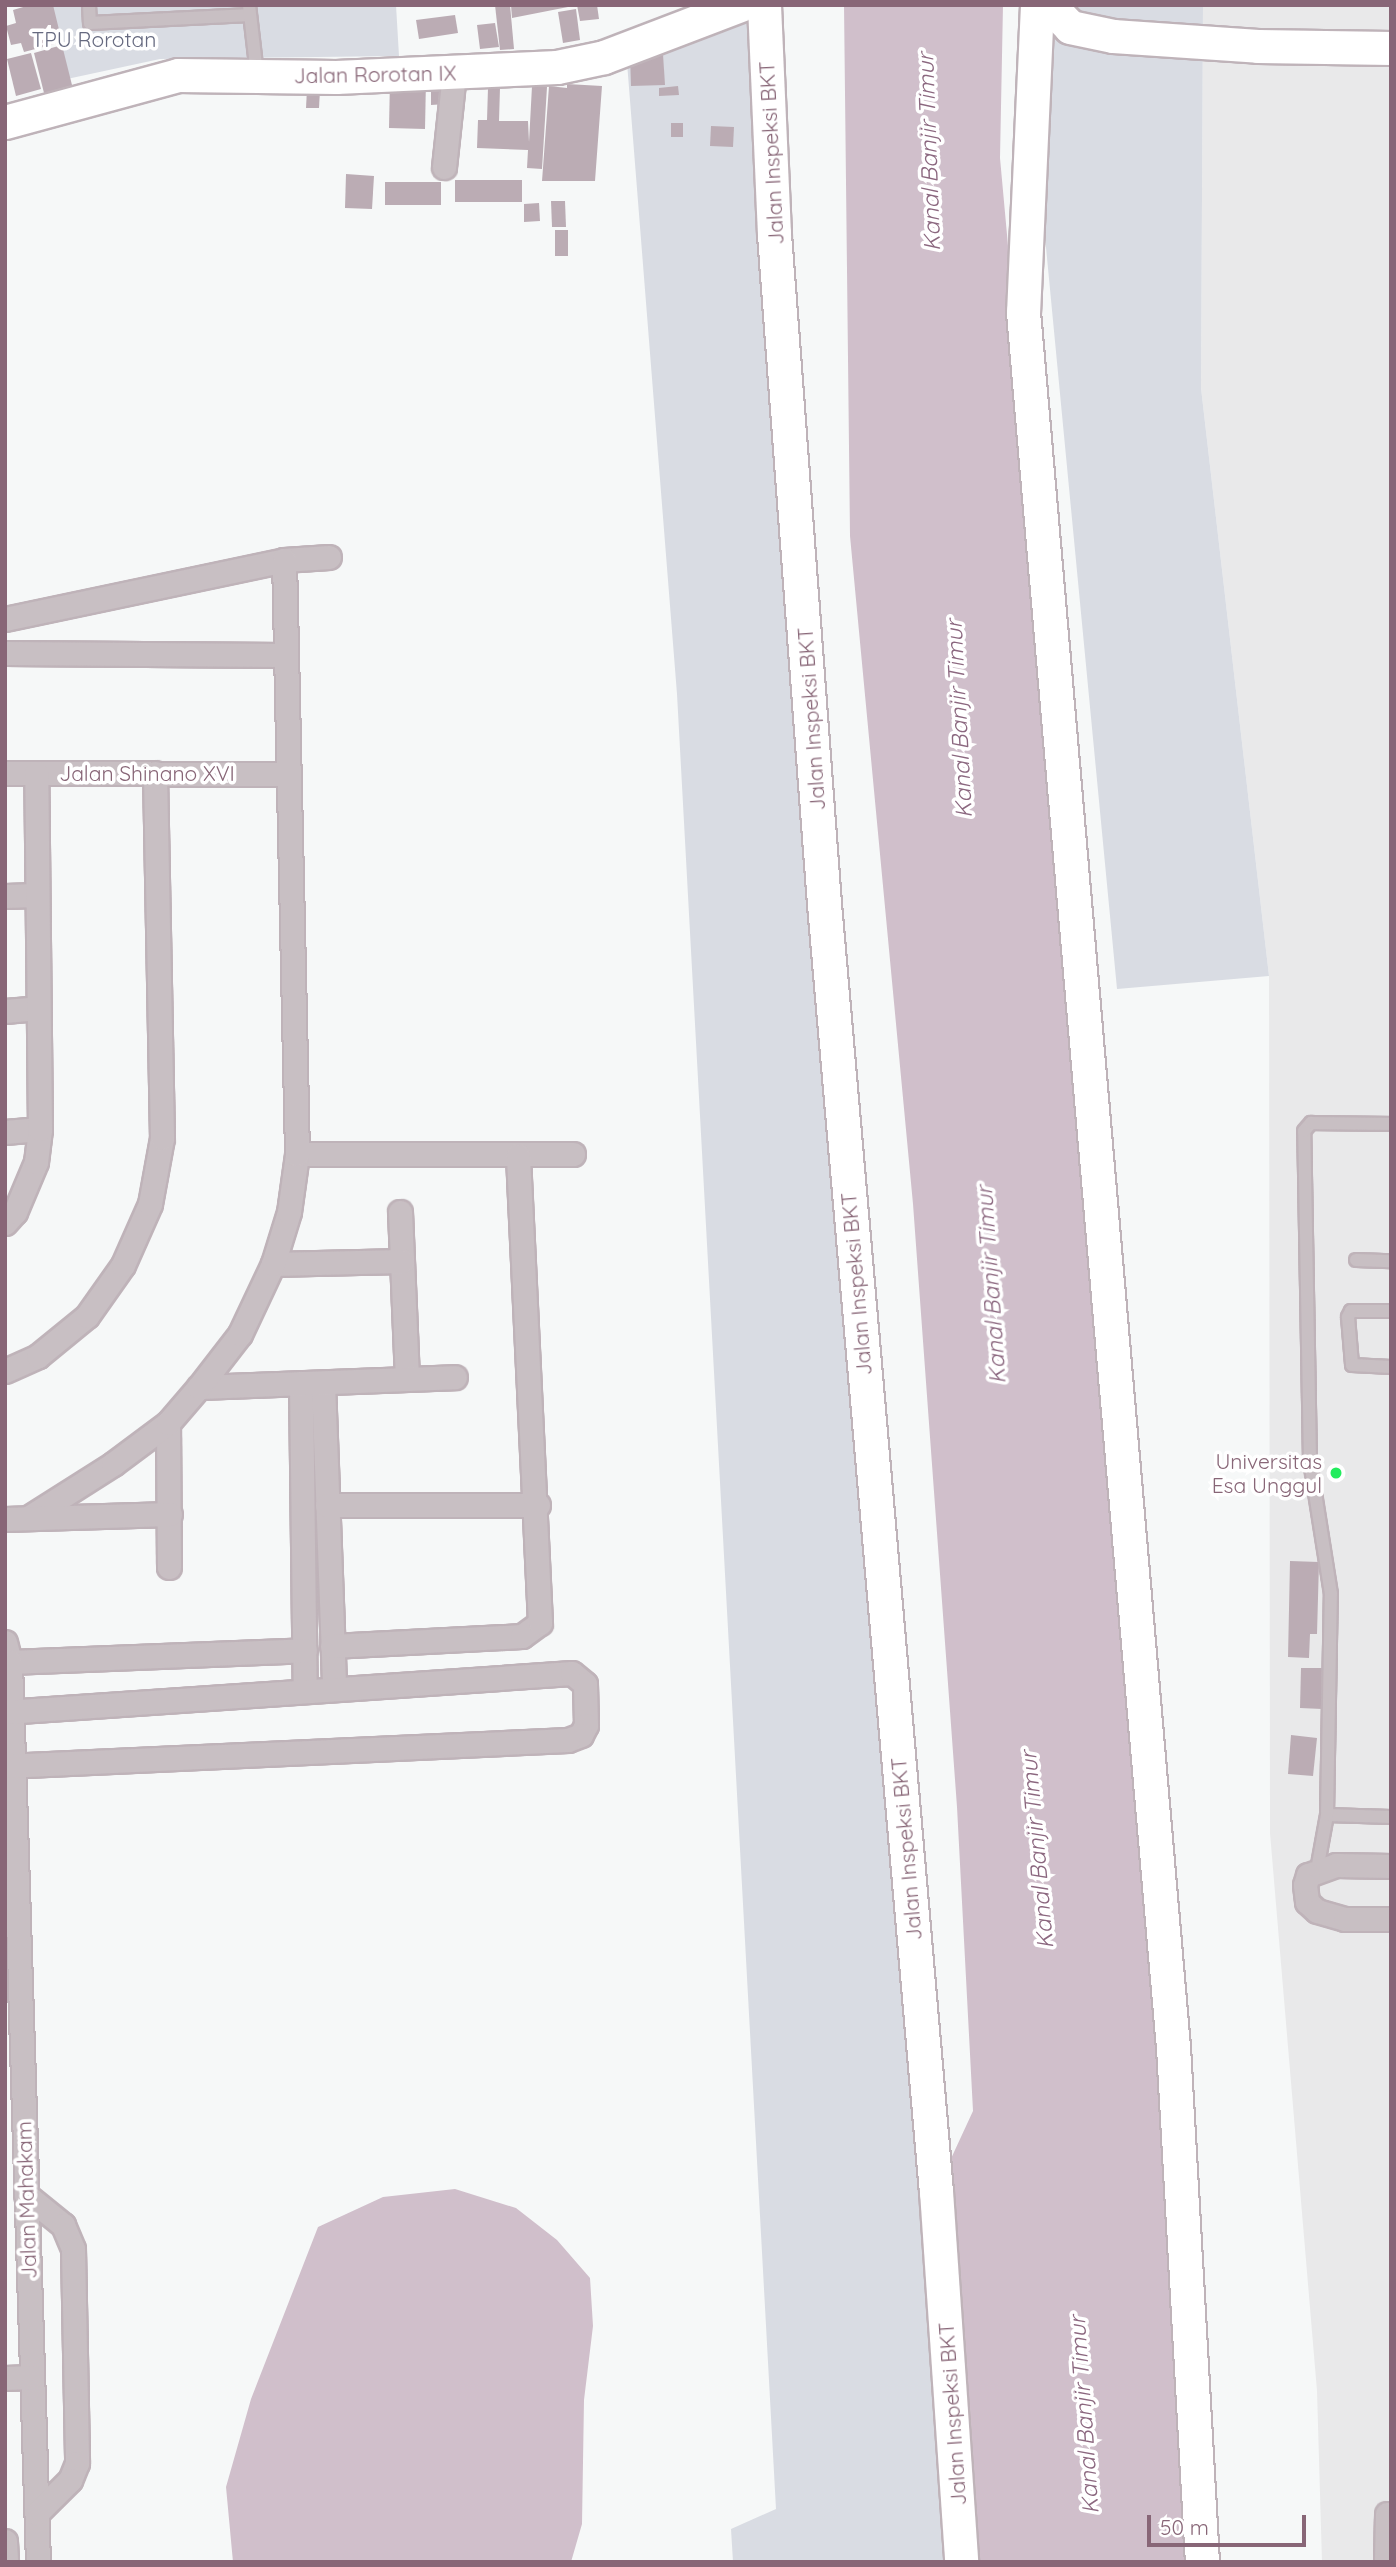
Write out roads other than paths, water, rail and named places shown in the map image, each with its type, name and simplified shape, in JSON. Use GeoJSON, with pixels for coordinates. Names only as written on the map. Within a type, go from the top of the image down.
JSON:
{"type":"FeatureCollection","features":[{"type":"Feature","properties":{"kind":"street","name":"Jalan Rorotan IX"},"geometry":{"type":"LineString","coordinates":[[7,116],[175,75],[525,72],[584,62],[740,5]]}},
{"type":"Feature","properties":{"kind":"street","name":"Jalan Inspeksi BKT"},"geometry":{"type":"LineString","coordinates":[[764,5],[774,234],[823,890],[936,2191],[961,2562]]}},
{"type":"Feature","properties":{"kind":"street"},"geometry":{"type":"LineString","coordinates":[[1037,5],[1023,312],[1173,2046],[1202,2562]]}},
{"type":"Feature","properties":{"kind":"street"},"geometry":{"type":"LineString","coordinates":[[1049,5],[1070,27],[1113,36],[1258,46],[1391,48]]}},
{"type":"Feature","properties":{"kind":"street"},"geometry":{"type":"LineString","coordinates":[[444,167],[454,73]]}},
{"type":"Feature","properties":{"kind":"street"},"geometry":{"type":"LineString","coordinates":[[5,619],[284,560],[329,556]]}},
{"type":"Feature","properties":{"kind":"street"},"geometry":{"type":"LineString","coordinates":[[29,1518],[113,1464],[168,1423],[199,1387],[240,1334],[272,1264],[289,1212],[297,1154],[284,560]]}},
{"type":"Feature","properties":{"kind":"street"},"geometry":{"type":"LineString","coordinates":[[5,653],[284,655]]}},
{"type":"Feature","properties":{"kind":"street","name":"Jalan Shinano XVI"},"geometry":{"type":"LineString","coordinates":[[5,773],[288,774]]}},
{"type":"Feature","properties":{"kind":"street"},"geometry":{"type":"LineString","coordinates":[[5,1223],[15,1212],[36,1163],[40,1129],[36,773]]}},
{"type":"Feature","properties":{"kind":"street"},"geometry":{"type":"LineString","coordinates":[[5,1371],[38,1356],[87,1316],[123,1265],[150,1204],[162,1138],[155,773]]}},
{"type":"Feature","properties":{"kind":"street"},"geometry":{"type":"LineString","coordinates":[[5,896],[36,895]]}},
{"type":"Feature","properties":{"kind":"street"},"geometry":{"type":"LineString","coordinates":[[5,1011],[38,1008]]}},
{"type":"Feature","properties":{"kind":"street"},"geometry":{"type":"LineString","coordinates":[[5,1132],[40,1129]]}},
{"type":"Feature","properties":{"kind":"street"},"geometry":{"type":"LineString","coordinates":[[297,1154],[573,1154]]}},
{"type":"Feature","properties":{"kind":"street"},"geometry":{"type":"LineString","coordinates":[[8,1652],[332,1638],[522,1636],[537,1629],[541,1615],[538,1505],[518,1156]]}},
{"type":"Feature","properties":{"kind":"street"},"geometry":{"type":"LineString","coordinates":[[400,1212],[407,1379]]}},
{"type":"Feature","properties":{"kind":"street"},"geometry":{"type":"LineString","coordinates":[[272,1264],[402,1261]]}},
{"type":"Feature","properties":{"kind":"street"},"geometry":{"type":"LineString","coordinates":[[199,1387],[455,1377]]}},
{"type":"Feature","properties":{"kind":"street"},"geometry":{"type":"LineString","coordinates":[[312,1383],[327,1505],[334,1688]]}},
{"type":"Feature","properties":{"kind":"street"},"geometry":{"type":"LineString","coordinates":[[305,1691],[304,1641],[312,1383]]}},
{"type":"Feature","properties":{"kind":"street"},"geometry":{"type":"LineString","coordinates":[[168,1423],[169,1567]]}},
{"type":"Feature","properties":{"kind":"street"},"geometry":{"type":"LineString","coordinates":[[327,1505],[538,1505]]}},
{"type":"Feature","properties":{"kind":"street"},"geometry":{"type":"LineString","coordinates":[[5,1519],[170,1514]]}},
{"type":"Feature","properties":{"kind":"street","name":"Jalan Mahakam"},"geometry":{"type":"LineString","coordinates":[[8,1652],[9,1766],[39,2562]]}},
{"type":"Feature","properties":{"kind":"street"},"geometry":{"type":"LineString","coordinates":[[8,1712],[334,1688],[576,1674],[585,1684],[586,1725],[581,1735],[568,1740],[9,1766]]}},
{"type":"Feature","properties":{"kind":"street"},"geometry":{"type":"LineString","coordinates":[[1391,1866],[1336,1865],[1317,1870],[1305,1885],[1311,1908],[1345,1919],[1391,1919]]}},
{"type":"Feature","properties":{"kind":"street"},"geometry":{"type":"LineString","coordinates":[[26,2195],[63,2225],[73,2249],[78,2452],[70,2480],[37,2513]]}},
{"type":"Feature","properties":{"kind":"street"},"geometry":{"type":"LineString","coordinates":[[5,2378],[32,2377]]}},
{"type":"Feature","properties":{"kind":"street"},"geometry":{"type":"LineString","coordinates":[[1386,2562],[1387,2514]]}},
{"type":"Feature","properties":{"kind":"street"},"geometry":{"type":"LineString","coordinates":[[5,2541],[6,2562]]}},
{"type":"Feature","properties":{"kind":"lane"},"geometry":{"type":"LineString","coordinates":[[89,5],[90,23],[206,11],[249,10],[257,75]]}},
{"type":"Feature","properties":{"kind":"lane"},"geometry":{"type":"LineString","coordinates":[[1317,1870],[1327,1815],[1331,1594],[1310,1461],[1304,1131],[1311,1123],[1391,1124]]}},
{"type":"Feature","properties":{"kind":"lane"},"geometry":{"type":"LineString","coordinates":[[1356,1260],[1391,1261]]}},
{"type":"Feature","properties":{"kind":"lane"},"geometry":{"type":"LineString","coordinates":[[1391,1311],[1350,1311],[1348,1317],[1352,1365],[1391,1367]]}},
{"type":"Feature","properties":{"kind":"lane"},"geometry":{"type":"LineString","coordinates":[[1327,1815],[1391,1817]]}},
{"type":"Feature","properties":{"kind":"water","name":"Kanal Banjir Timur"},"geometry":{"type":"Polygon","coordinates":[[[844,5],[1003,5],[1000,158],[1137,1657],[1199,2562],[961,2562],[936,2191],[973,2111],[957,1807],[913,1204],[850,536],[844,5]]]}},
{"type":"Feature","properties":{"kind":"water"},"geometry":{"type":"Polygon","coordinates":[[[455,2189],[516,2208],[557,2240],[590,2278],[593,2326],[584,2400],[582,2524],[571,2562],[233,2562],[226,2487],[251,2399],[318,2227],[383,2197],[455,2189]]]}},
{"type":"Feature","properties":{"kind":"place","name":"Universitas Esa Unggul"},"geometry":{"type":"Point","coordinates":[1336,1473]}},
{"type":"Feature","properties":{"kind":"park label","name":"TPU Rorotan"},"geometry":{"type":"Point","coordinates":[94,39]}}]}
